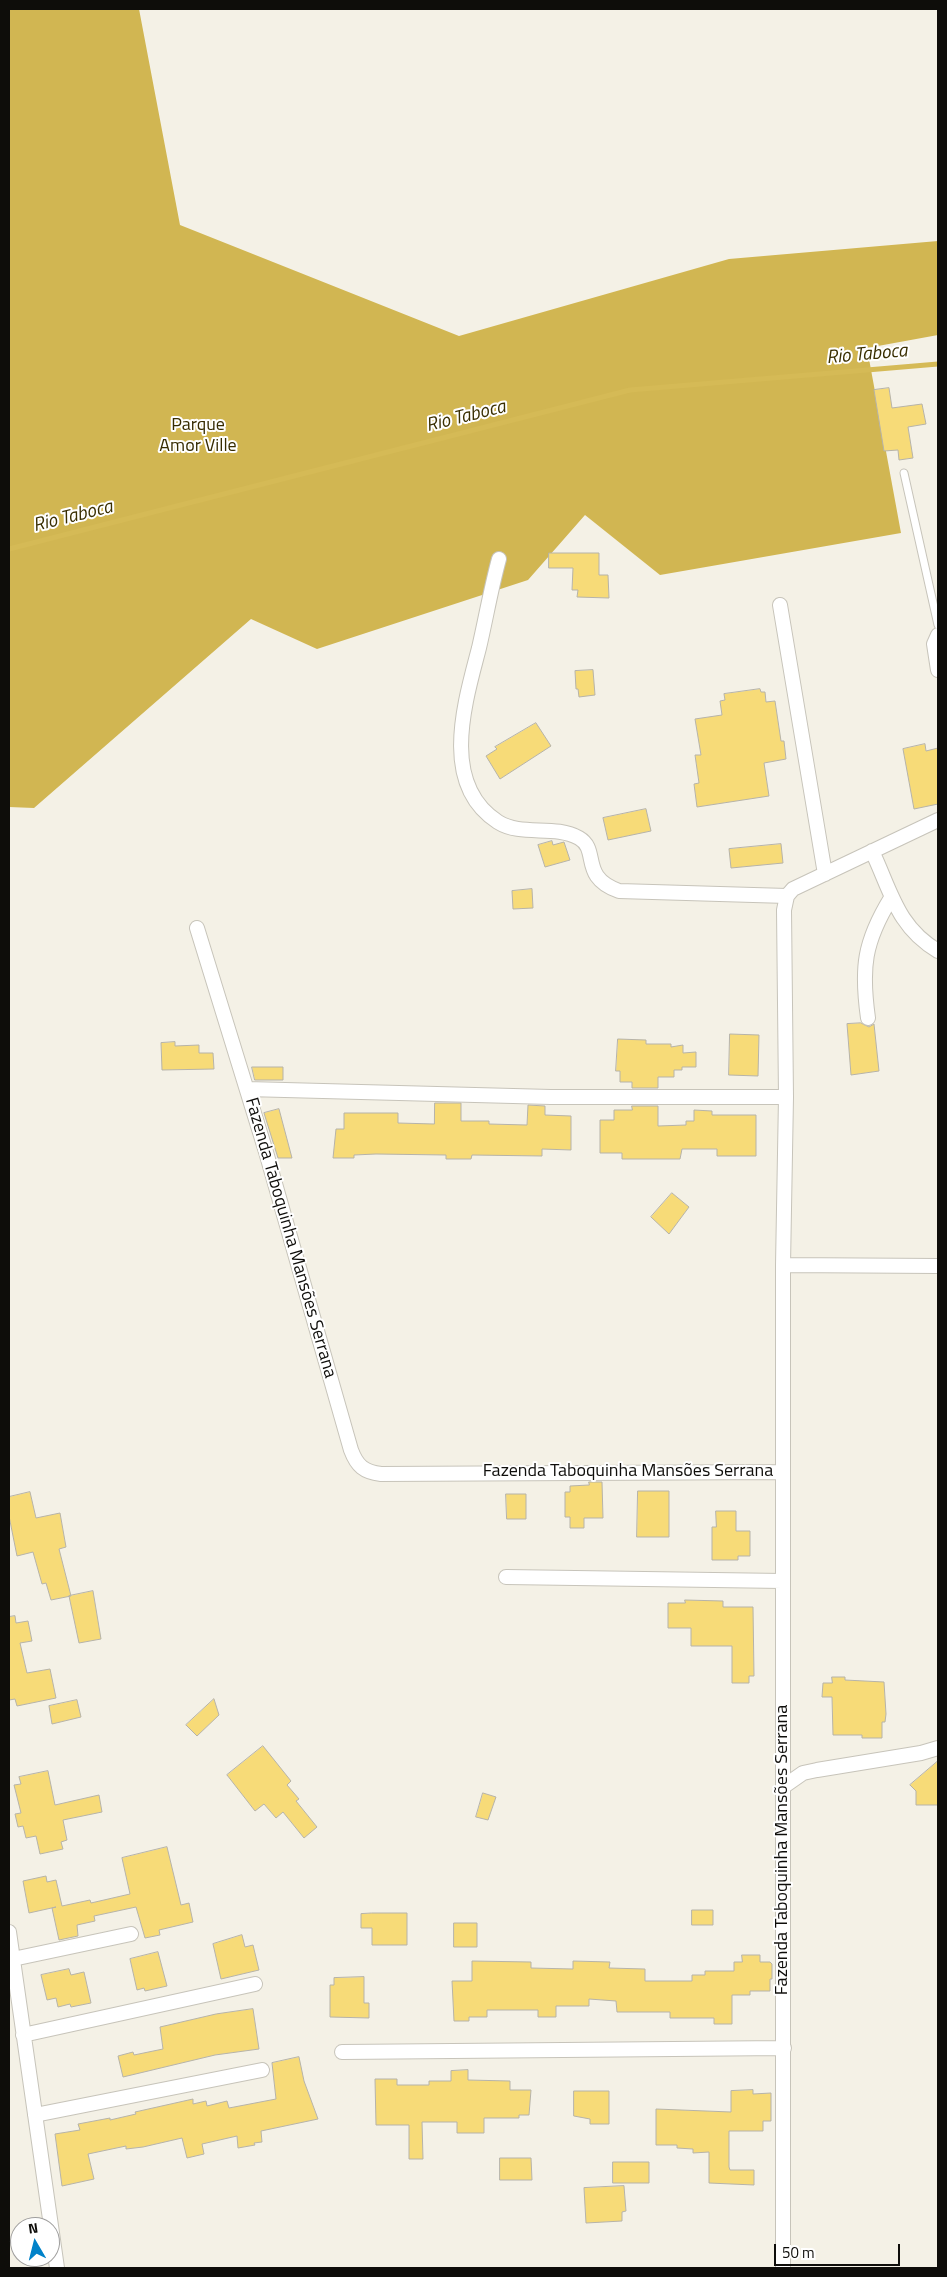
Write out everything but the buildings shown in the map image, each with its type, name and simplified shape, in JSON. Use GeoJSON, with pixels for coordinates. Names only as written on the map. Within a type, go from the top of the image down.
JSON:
{"type":"FeatureCollection","features":[{"type":"Feature","properties":{"kind":"street"},"geometry":{"type":"LineString","coordinates":[[499,559],[466,694],[460,745],[467,782],[482,810],[500,823],[512,827],[568,833],[581,838],[586,844],[595,875],[601,882],[619,891],[787,896],[793,889],[938,820]]}},
{"type":"Feature","properties":{"kind":"street"},"geometry":{"type":"LineString","coordinates":[[780,605],[825,874]]}},
{"type":"Feature","properties":{"kind":"street"},"geometry":{"type":"LineString","coordinates":[[938,635],[934,644],[938,670]]}},
{"type":"Feature","properties":{"kind":"street"},"geometry":{"type":"LineString","coordinates":[[872,851],[891,898],[914,934],[938,950]]}},
{"type":"Feature","properties":{"kind":"street","name":"Fazenda Taboquinha Mansões Serrana"},"geometry":{"type":"LineString","coordinates":[[783,2268],[782,1581],[783,1265],[786,1097],[784,910],[787,896]]}},
{"type":"Feature","properties":{"kind":"street"},"geometry":{"type":"LineString","coordinates":[[868,1018],[863,985],[864,967],[869,943],[879,918],[891,898]]}},
{"type":"Feature","properties":{"kind":"street"},"geometry":{"type":"LineString","coordinates":[[197,928],[247,1089]]}},
{"type":"Feature","properties":{"kind":"street","name":"Fazenda Taboquinha Mansões Serrana"},"geometry":{"type":"LineString","coordinates":[[783,1472],[381,1474],[361,1468],[351,1450],[247,1089],[551,1097],[786,1097]]}},
{"type":"Feature","properties":{"kind":"street"},"geometry":{"type":"LineString","coordinates":[[783,1265],[938,1266]]}},
{"type":"Feature","properties":{"kind":"street"},"geometry":{"type":"LineString","coordinates":[[506,1577],[782,1581]]}},
{"type":"Feature","properties":{"kind":"street"},"geometry":{"type":"LineString","coordinates":[[783,1787],[803,1773],[938,1748]]}},
{"type":"Feature","properties":{"kind":"street"},"geometry":{"type":"LineString","coordinates":[[9,1932],[18,2027],[35,2115],[57,2268]]}},
{"type":"Feature","properties":{"kind":"street"},"geometry":{"type":"LineString","coordinates":[[13,1959],[131,1934]]}},
{"type":"Feature","properties":{"kind":"street"},"geometry":{"type":"LineString","coordinates":[[18,2027],[255,1984]]}},
{"type":"Feature","properties":{"kind":"street"},"geometry":{"type":"LineString","coordinates":[[342,2052],[784,2048]]}},
{"type":"Feature","properties":{"kind":"street"},"geometry":{"type":"LineString","coordinates":[[35,2115],[262,2070]]}},
{"type":"Feature","properties":{"kind":"lane"},"geometry":{"type":"LineString","coordinates":[[904,473],[938,625]]}},
{"type":"Feature","properties":{"kind":"green space","name":"Parque Amor Ville"},"geometry":{"type":"Polygon","coordinates":[[[9,9],[139,9],[180,225],[459,336],[729,259],[938,241],[938,335],[867,348],[901,533],[660,575],[585,515],[528,580],[317,649],[251,619],[34,808],[9,807],[9,9]]]}},
{"type":"Feature","properties":{"kind":"waterway","name":"Rio Taboca"},"geometry":{"type":"LineString","coordinates":[[9,549],[630,390],[938,364]]}}]}
